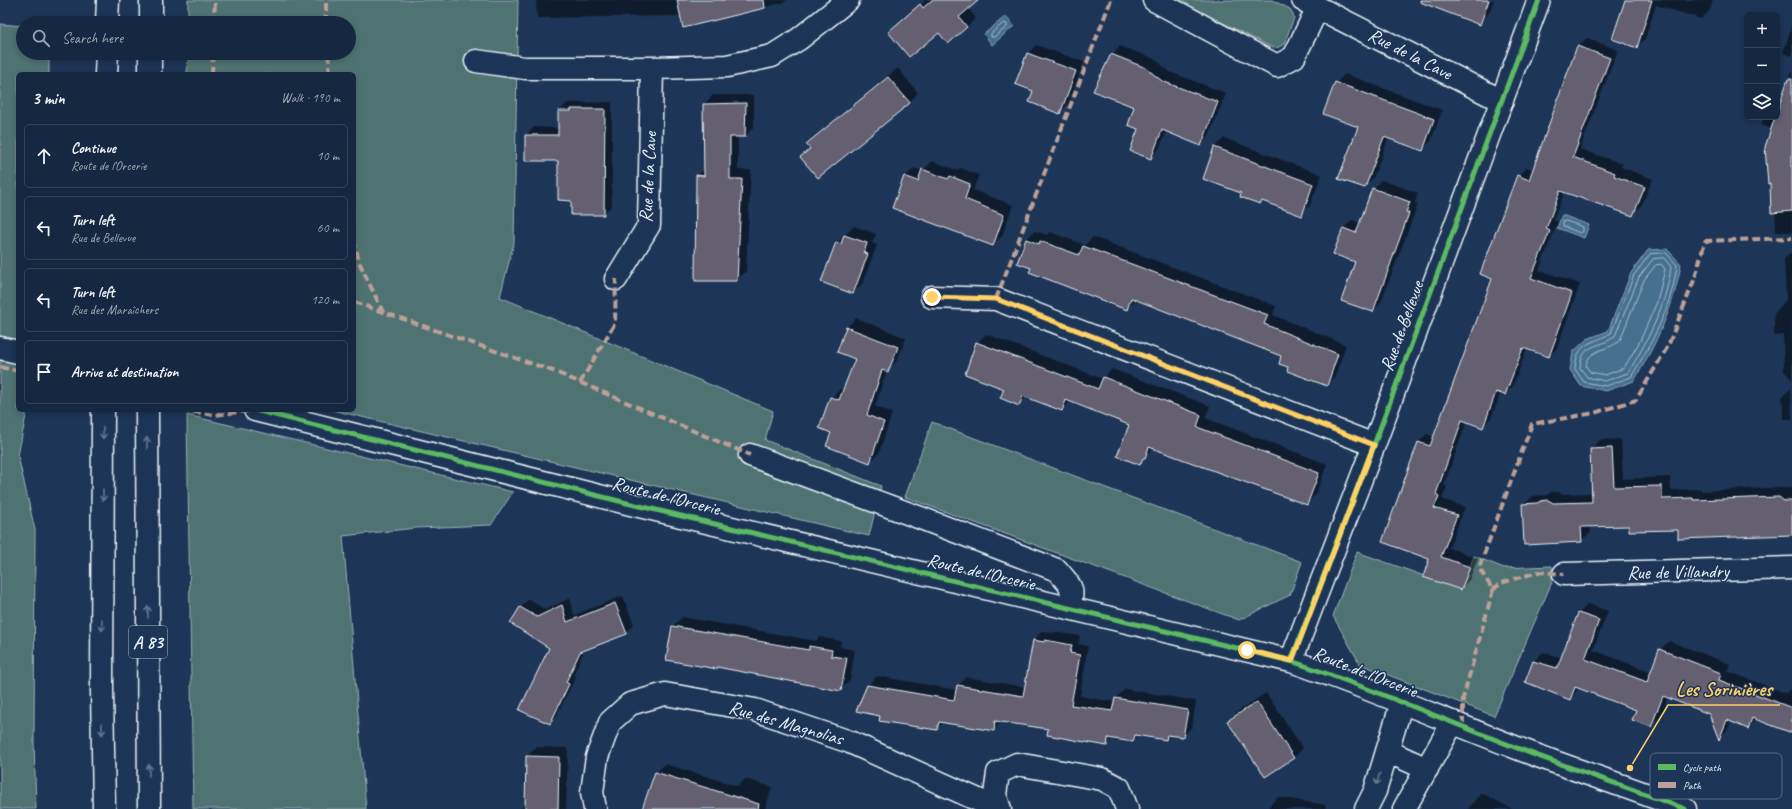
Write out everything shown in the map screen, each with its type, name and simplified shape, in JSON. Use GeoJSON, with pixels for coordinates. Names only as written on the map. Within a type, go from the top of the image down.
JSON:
{"type":"FeatureCollection","features":[{"type":"Feature","properties":{"kind":"main road"},"geometry":{"type":"LineString","coordinates":[[107,16],[108,0]]}},
{"type":"Feature","properties":{"kind":"main road"},"geometry":{"type":"LineString","coordinates":[[151,0],[151,16]]}},
{"type":"Feature","properties":{"kind":"main road"},"geometry":{"type":"LineString","coordinates":[[476,61],[525,68],[652,68],[727,66],[772,56],[799,40],[848,0]]}},
{"type":"Feature","properties":{"kind":"main road","name":"Rue de la Cave"},"geometry":{"type":"LineString","coordinates":[[1154,0],[1277,66],[1294,57],[1311,4],[1502,101]]}},
{"type":"Feature","properties":{"kind":"main road","name":"Rue de Bellevue"},"geometry":{"type":"LineString","coordinates":[[1292,661],[1374,445],[1539,0]]}},
{"type":"Feature","properties":{"kind":"main road"},"geometry":{"type":"LineString","coordinates":[[106,72],[107,60]]}},
{"type":"Feature","properties":{"kind":"main road"},"geometry":{"type":"LineString","coordinates":[[150,60],[150,72]]}},
{"type":"Feature","properties":{"kind":"main road","name":"Rue de la Cave"},"geometry":{"type":"LineString","coordinates":[[616,279],[649,226],[652,68]]}},
{"type":"Feature","properties":{"kind":"main road"},"geometry":{"type":"LineString","coordinates":[[932,297],[996,299],[1374,445]]}},
{"type":"Feature","properties":{"kind":"main road"},"geometry":{"type":"LineString","coordinates":[[0,348],[16,352]]}},
{"type":"Feature","properties":{"kind":"main road","name":"A 83"},"geometry":{"type":"LineString","coordinates":[[103,412],[102,690],[104,809]]}},
{"type":"Feature","properties":{"kind":"main road","name":"A 83"},"geometry":{"type":"LineString","coordinates":[[147,412],[149,809]]}},
{"type":"Feature","properties":{"kind":"main road","name":"Route de l'Orcerie"},"geometry":{"type":"LineString","coordinates":[[263,412],[631,504],[1292,661],[1342,678],[1520,749],[1650,796]]}},
{"type":"Feature","properties":{"kind":"main road"},"geometry":{"type":"LineString","coordinates":[[750,456],[918,517],[1056,570],[1071,586],[1073,596],[1068,608]]}},
{"type":"Feature","properties":{"kind":"main road","name":"Rue de Villandry"},"geometry":{"type":"LineString","coordinates":[[1564,574],[1792,568]]}},
{"type":"Feature","properties":{"kind":"main road","name":"Rue des Magnolias"},"geometry":{"type":"LineString","coordinates":[[595,809],[592,792],[597,757],[610,722],[630,704],[665,694],[755,710],[850,742],[999,809]]}},
{"type":"Feature","properties":{"kind":"main road"},"geometry":{"type":"LineString","coordinates":[[1366,809],[1375,791],[1402,702]]}},
{"type":"Feature","properties":{"kind":"main road"},"geometry":{"type":"LineString","coordinates":[[1404,809],[1453,722]]}},
{"type":"Feature","properties":{"kind":"main road"},"geometry":{"type":"LineString","coordinates":[[1387,751],[1427,768]]}},
{"type":"Feature","properties":{"kind":"main road","name":"Rue des Magnolias"},"geometry":{"type":"LineString","coordinates":[[999,809],[995,795],[998,773],[1017,764],[1102,779],[1119,788],[1126,809]]}},
{"type":"Feature","properties":{"kind":"main road","name":"Route de l'Orcerie"},"geometry":{"type":"LineString","coordinates":[[1659,799],[1685,809]]}},
{"type":"Feature","properties":{"kind":"green space"},"geometry":{"type":"Polygon","coordinates":[[[188,0],[518,0],[514,242],[500,297],[773,411],[765,440],[881,486],[869,536],[341,412],[356,412],[356,72],[187,72],[188,60],[356,60],[356,16],[188,16],[188,0]]]}},
{"type":"Feature","properties":{"kind":"green space"},"geometry":{"type":"Polygon","coordinates":[[[1178,0],[1272,0],[1290,9],[1294,18],[1284,44],[1273,48],[1178,0]]]}},
{"type":"Feature","properties":{"kind":"green space"},"geometry":{"type":"Polygon","coordinates":[[[0,24],[16,25],[16,60],[49,60],[49,72],[16,72],[16,412],[27,412],[18,456],[35,530],[34,740],[36,809],[0,809],[0,24]]]}},
{"type":"Feature","properties":{"kind":"green space"},"geometry":{"type":"Polygon","coordinates":[[[187,415],[513,492],[491,525],[416,528],[343,536],[366,809],[193,809],[187,415]]]}},
{"type":"Feature","properties":{"kind":"green space"},"geometry":{"type":"Polygon","coordinates":[[[932,422],[1302,562],[1290,595],[1239,620],[905,497],[932,422]]]}},
{"type":"Feature","properties":{"kind":"green space"},"geometry":{"type":"Polygon","coordinates":[[[1357,552],[1461,589],[1474,556],[1504,568],[1552,566],[1552,582],[1494,716],[1360,664],[1333,616],[1357,552]]]}},
{"type":"Feature","properties":{"kind":"water"},"geometry":{"type":"Polygon","coordinates":[[[1006,16],[1014,26],[992,45],[984,34],[1006,16]]]}},
{"type":"Feature","properties":{"kind":"water"},"geometry":{"type":"Polygon","coordinates":[[[1562,215],[1589,225],[1584,238],[1557,228],[1562,215]]]}},
{"type":"Feature","properties":{"kind":"water"},"geometry":{"type":"Polygon","coordinates":[[[1667,249],[1681,264],[1678,280],[1669,310],[1657,339],[1634,381],[1606,391],[1581,386],[1570,370],[1573,352],[1587,339],[1608,331],[1631,273],[1648,250],[1667,249]]]}},
{"type":"Feature","properties":{"kind":"building"},"geometry":{"type":"Polygon","coordinates":[[[677,0],[764,0],[765,8],[683,28],[677,0]]]}},
{"type":"Feature","properties":{"kind":"building"},"geometry":{"type":"Polygon","coordinates":[[[932,0],[979,0],[959,17],[967,27],[948,44],[939,33],[909,57],[888,32],[920,4],[923,8],[932,0]]]}},
{"type":"Feature","properties":{"kind":"building"},"geometry":{"type":"Polygon","coordinates":[[[1420,0],[1489,0],[1480,25],[1420,2],[1420,0]]]}},
{"type":"Feature","properties":{"kind":"building"},"geometry":{"type":"Polygon","coordinates":[[[1625,0],[1652,0],[1637,48],[1612,39],[1625,0]]]}},
{"type":"Feature","properties":{"kind":"building"},"geometry":{"type":"Polygon","coordinates":[[[1577,46],[1610,58],[1573,157],[1615,173],[1614,176],[1645,187],[1633,216],[1560,191],[1546,229],[1550,231],[1531,278],[1572,293],[1549,357],[1523,348],[1505,395],[1496,392],[1483,428],[1462,420],[1436,494],[1439,496],[1434,508],[1457,515],[1441,557],[1470,567],[1461,590],[1423,577],[1429,559],[1382,542],[1418,442],[1430,446],[1492,279],[1480,274],[1517,175],[1529,180],[1577,46]]]}},
{"type":"Feature","properties":{"kind":"building"},"geometry":{"type":"Polygon","coordinates":[[[1027,53],[1076,71],[1060,114],[1029,102],[1033,91],[1015,84],[1027,53]]]}},
{"type":"Feature","properties":{"kind":"building"},"geometry":{"type":"Polygon","coordinates":[[[1111,54],[1146,68],[1162,81],[1218,102],[1201,146],[1162,130],[1151,159],[1130,151],[1138,129],[1128,125],[1134,107],[1093,91],[1111,54]]]}},
{"type":"Feature","properties":{"kind":"building"},"geometry":{"type":"Polygon","coordinates":[[[888,77],[910,103],[818,178],[800,157],[810,149],[806,144],[888,77]]]}},
{"type":"Feature","properties":{"kind":"building"},"geometry":{"type":"Polygon","coordinates":[[[1788,79],[1792,79],[1792,211],[1771,213],[1770,183],[1768,184],[1765,147],[1774,120],[1780,120],[1780,103],[1788,79]]]}},
{"type":"Feature","properties":{"kind":"building"},"geometry":{"type":"Polygon","coordinates":[[[1335,82],[1434,119],[1423,151],[1384,137],[1365,188],[1338,179],[1358,127],[1323,114],[1335,82]]]}},
{"type":"Feature","properties":{"kind":"building"},"geometry":{"type":"Polygon","coordinates":[[[746,103],[745,137],[730,137],[730,179],[742,179],[737,281],[695,281],[696,175],[704,176],[703,104],[746,103]]]}},
{"type":"Feature","properties":{"kind":"building"},"geometry":{"type":"Polygon","coordinates":[[[571,109],[605,109],[604,215],[571,215],[571,201],[558,200],[558,161],[525,161],[525,135],[558,135],[558,111],[571,111],[571,109]]]}},
{"type":"Feature","properties":{"kind":"building"},"geometry":{"type":"Polygon","coordinates":[[[1214,147],[1313,184],[1302,216],[1262,201],[1260,204],[1240,197],[1241,193],[1203,179],[1214,147]]]}},
{"type":"Feature","properties":{"kind":"building"},"geometry":{"type":"Polygon","coordinates":[[[922,169],[948,179],[950,176],[970,184],[965,199],[1004,215],[993,246],[892,208],[904,176],[918,181],[922,169]]]}},
{"type":"Feature","properties":{"kind":"building"},"geometry":{"type":"Polygon","coordinates":[[[1372,188],[1410,202],[1406,212],[1409,213],[1373,312],[1341,301],[1355,262],[1333,254],[1343,228],[1356,233],[1372,188]]]}},
{"type":"Feature","properties":{"kind":"building"},"geometry":{"type":"Polygon","coordinates":[[[844,235],[867,243],[864,253],[868,254],[853,294],[821,282],[836,242],[841,244],[844,235]]]}},
{"type":"Feature","properties":{"kind":"building"},"geometry":{"type":"Polygon","coordinates":[[[1026,239],[1039,244],[1040,241],[1079,255],[1083,246],[1268,315],[1264,324],[1338,354],[1327,386],[1287,371],[1288,367],[1279,364],[1281,356],[1131,298],[1127,310],[1029,272],[1031,268],[1017,263],[1026,239]]]}},
{"type":"Feature","properties":{"kind":"building"},"geometry":{"type":"Polygon","coordinates":[[[846,327],[898,347],[888,372],[882,370],[867,415],[884,422],[870,463],[826,446],[831,433],[819,428],[830,397],[839,400],[855,359],[837,352],[846,327]]]}},
{"type":"Feature","properties":{"kind":"building"},"geometry":{"type":"Polygon","coordinates":[[[976,342],[1098,389],[1103,377],[1201,415],[1197,427],[1319,473],[1307,505],[1149,447],[1145,458],[1143,458],[1140,465],[1117,456],[1129,425],[1066,400],[1062,411],[1023,396],[1019,406],[1000,398],[1004,389],[965,374],[976,342]]]}},
{"type":"Feature","properties":{"kind":"building"},"geometry":{"type":"Polygon","coordinates":[[[1612,448],[1614,487],[1662,486],[1662,499],[1693,498],[1693,500],[1779,497],[1784,501],[1792,501],[1792,535],[1678,539],[1678,530],[1629,531],[1629,526],[1581,527],[1582,542],[1524,545],[1522,504],[1537,503],[1548,500],[1553,503],[1592,502],[1590,449],[1612,448]]]}},
{"type":"Feature","properties":{"kind":"building"},"geometry":{"type":"Polygon","coordinates":[[[615,603],[627,634],[580,652],[566,682],[569,684],[550,724],[519,710],[549,648],[510,623],[520,607],[537,617],[562,605],[567,622],[615,603]]]}},
{"type":"Feature","properties":{"kind":"building"},"geometry":{"type":"Polygon","coordinates":[[[1578,613],[1599,620],[1585,659],[1647,682],[1659,649],[1721,673],[1719,680],[1792,708],[1792,733],[1752,718],[1748,729],[1727,720],[1719,740],[1709,714],[1663,696],[1651,727],[1632,720],[1636,710],[1575,687],[1570,700],[1525,682],[1533,661],[1557,668],[1578,613]]]}},
{"type":"Feature","properties":{"kind":"building"},"geometry":{"type":"Polygon","coordinates":[[[672,626],[809,650],[809,646],[832,650],[831,656],[847,658],[841,691],[717,667],[717,669],[666,660],[672,626]]]}},
{"type":"Feature","properties":{"kind":"building"},"geometry":{"type":"Polygon","coordinates":[[[1033,640],[1044,642],[1045,640],[1072,645],[1070,653],[1080,655],[1071,705],[1112,711],[1115,698],[1188,710],[1183,737],[1167,735],[1166,740],[1135,735],[1133,742],[1108,738],[1107,746],[1047,735],[1048,729],[995,721],[994,731],[939,722],[937,730],[879,721],[880,716],[856,711],[867,685],[954,700],[957,685],[1023,696],[1033,640]]]}},
{"type":"Feature","properties":{"kind":"building"},"geometry":{"type":"Polygon","coordinates":[[[1257,702],[1294,758],[1265,777],[1227,721],[1257,702]]]}},
{"type":"Feature","properties":{"kind":"building"},"geometry":{"type":"Polygon","coordinates":[[[526,756],[559,757],[558,809],[525,809],[526,756]]]}},
{"type":"Feature","properties":{"kind":"building"},"geometry":{"type":"Polygon","coordinates":[[[655,772],[759,804],[758,809],[642,809],[655,772]]]}},
{"type":"Feature","properties":{"kind":"marked path"},"geometry":{"type":"LineString","coordinates":[[214,16],[215,0]]}},
{"type":"Feature","properties":{"kind":"marked path"},"geometry":{"type":"LineString","coordinates":[[326,0],[326,16]]}},
{"type":"Feature","properties":{"kind":"marked path"},"geometry":{"type":"LineString","coordinates":[[996,299],[1111,0]]}},
{"type":"Feature","properties":{"kind":"marked path"},"geometry":{"type":"LineString","coordinates":[[212,72],[213,60]]}},
{"type":"Feature","properties":{"kind":"marked path"},"geometry":{"type":"LineString","coordinates":[[329,60],[330,72]]}},
{"type":"Feature","properties":{"kind":"marked path"},"geometry":{"type":"LineString","coordinates":[[1463,726],[1463,698],[1493,590],[1479,568],[1532,424],[1594,413],[1636,400],[1668,346],[1695,278],[1705,241],[1792,238]]}},
{"type":"Feature","properties":{"kind":"marked path"},"geometry":{"type":"LineString","coordinates":[[356,248],[359,262],[383,312]]}},
{"type":"Feature","properties":{"kind":"marked path"},"geometry":{"type":"LineString","coordinates":[[580,383],[615,323],[616,279]]}},
{"type":"Feature","properties":{"kind":"marked path"},"geometry":{"type":"LineString","coordinates":[[356,303],[553,371],[750,455]]}},
{"type":"Feature","properties":{"kind":"marked path"},"geometry":{"type":"LineString","coordinates":[[0,367],[16,371]]}},
{"type":"Feature","properties":{"kind":"marked path"},"geometry":{"type":"LineString","coordinates":[[194,412],[214,415],[239,412]]}},
{"type":"Feature","properties":{"kind":"marked path"},"geometry":{"type":"LineString","coordinates":[[1493,590],[1501,583],[1538,572],[1564,574]]}},
{"type":"Feature","properties":{"kind":"cycle path"},"geometry":{"type":"LineString","coordinates":[[1291,661],[1374,445],[1539,0]]}},
{"type":"Feature","properties":{"kind":"cycle path"},"geometry":{"type":"LineString","coordinates":[[263,412],[631,504],[1291,661],[1377,692],[1538,756],[1650,796]]}},
{"type":"Feature","properties":{"kind":"cycle path"},"geometry":{"type":"LineString","coordinates":[[1659,799],[1685,809]]}},
{"type":"Feature","properties":{"kind":"place","name":"Les Sorinières"},"geometry":{"type":"Point","coordinates":[1630,768]}},
{"type":"Feature","properties":{"kind":"route"},"geometry":{"type":"LineString","coordinates":[[932,297],[996,299],[1374,445],[1292,661],[1247,650]]}}]}
